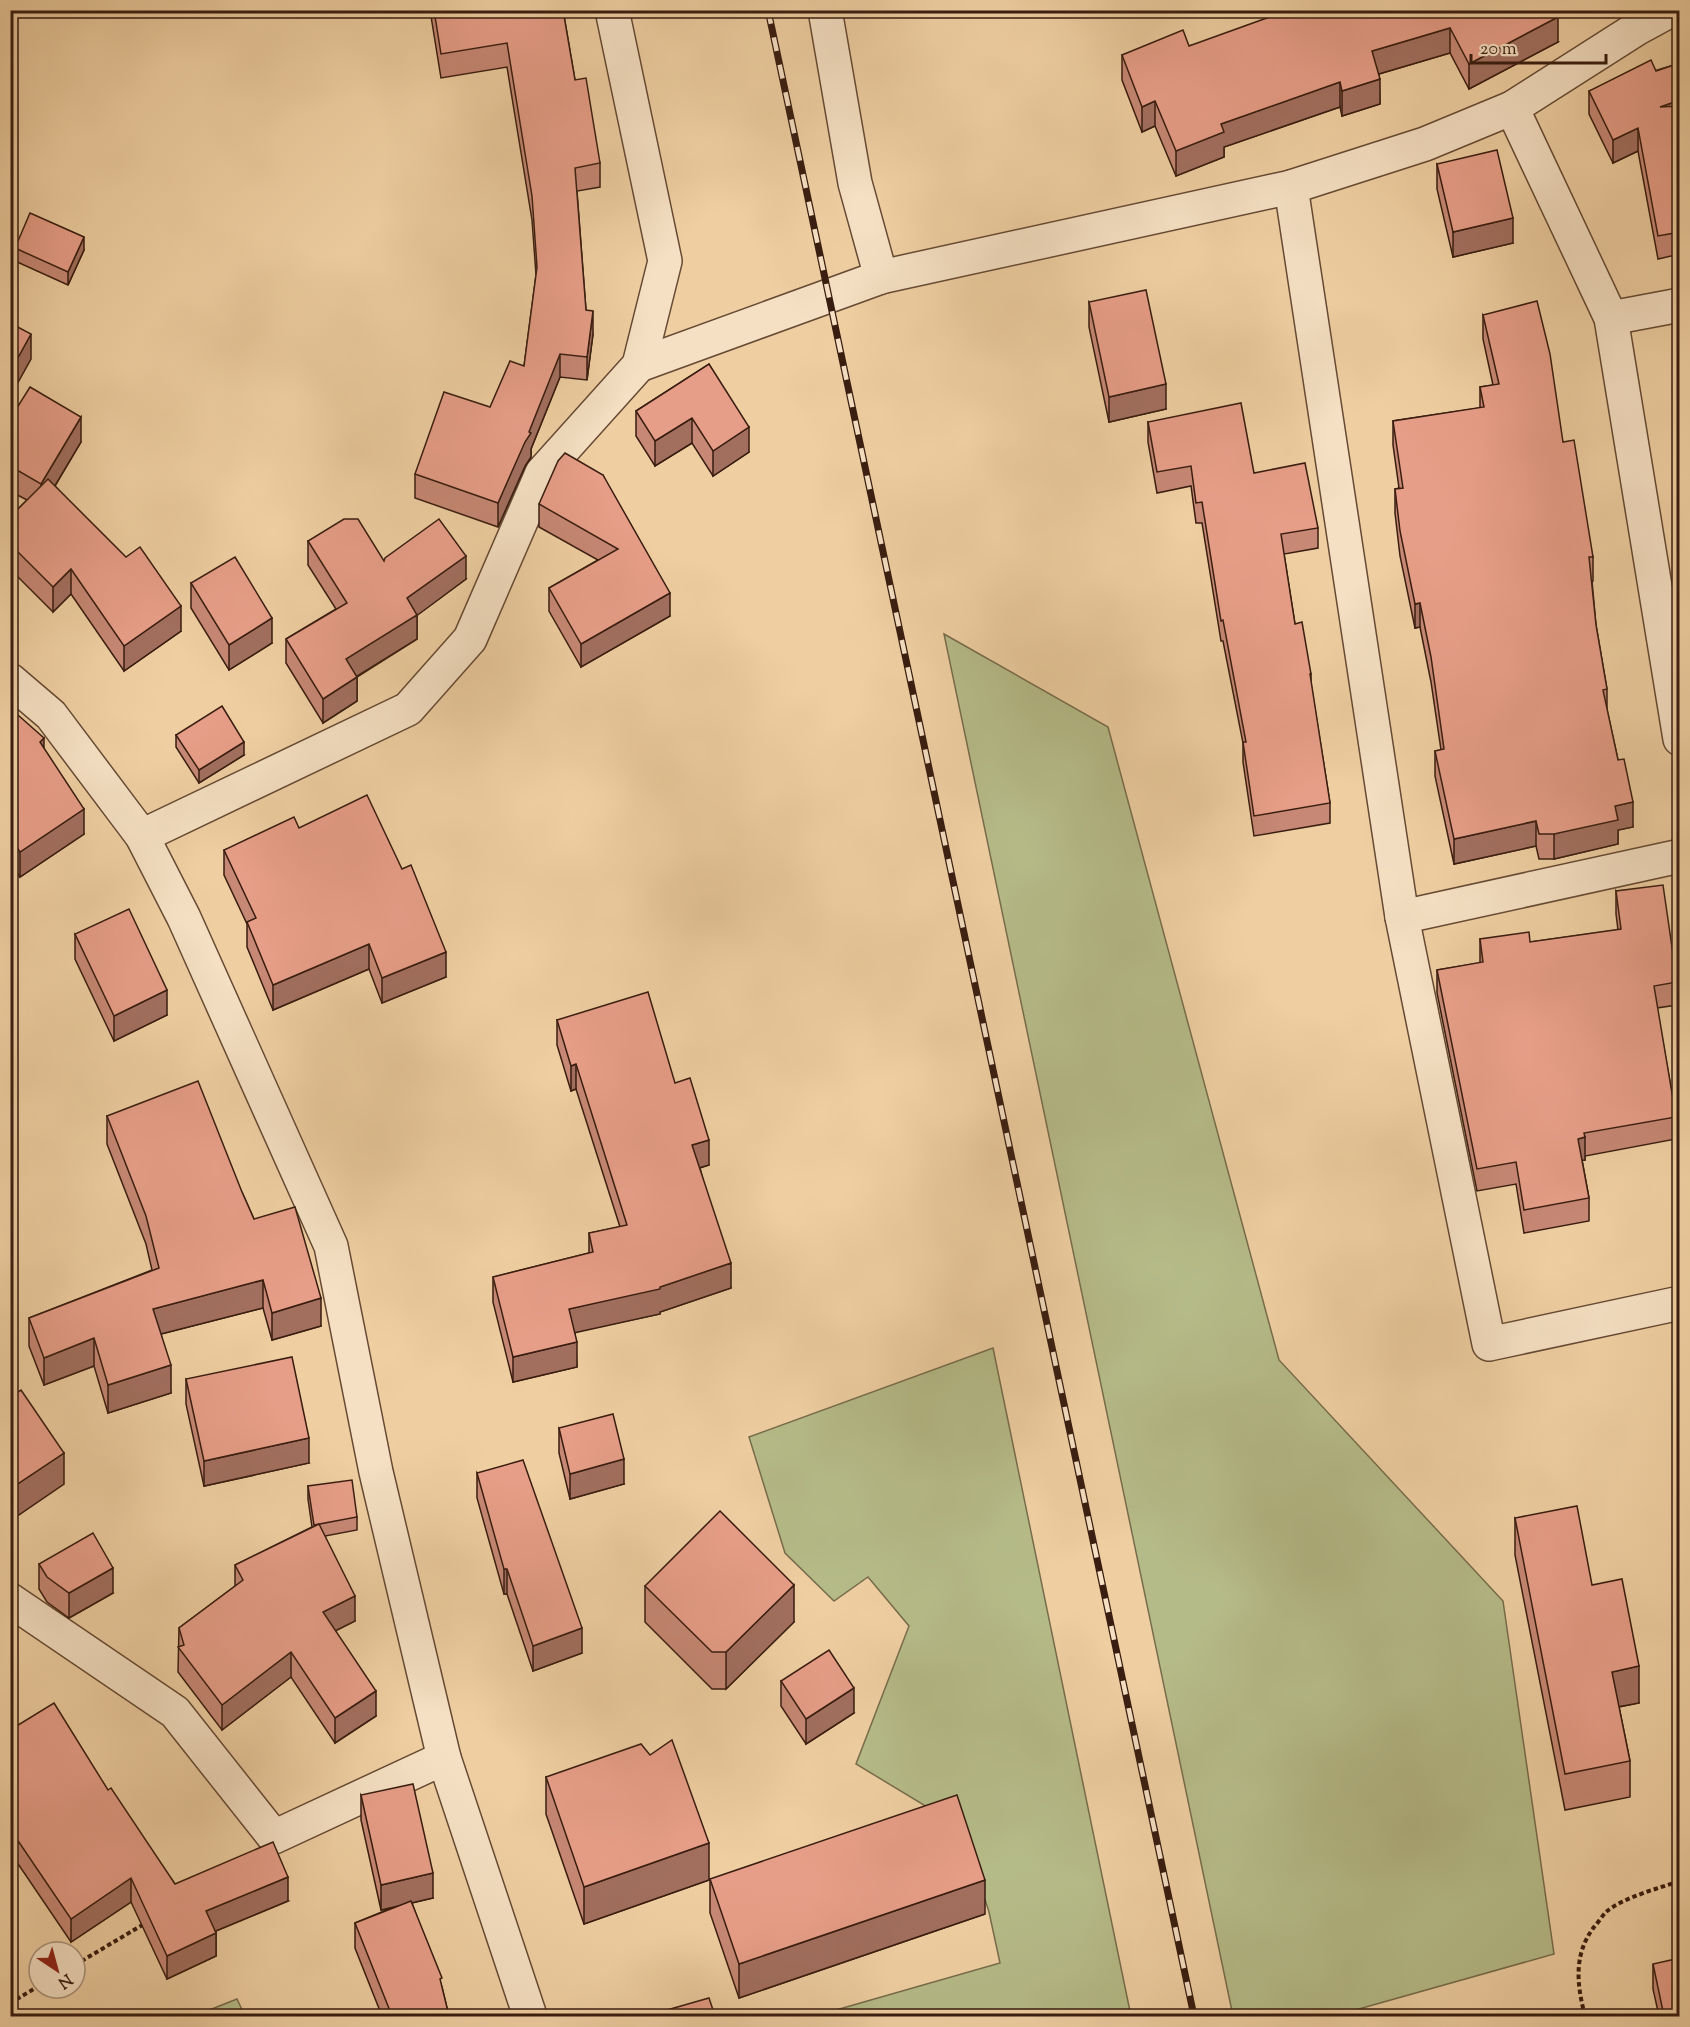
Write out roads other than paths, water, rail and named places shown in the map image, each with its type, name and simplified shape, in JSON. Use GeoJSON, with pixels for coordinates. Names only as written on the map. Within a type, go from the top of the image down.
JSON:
{"type":"FeatureCollection","features":[{"type":"Feature","properties":{"kind":"street"},"geometry":{"type":"LineString","coordinates":[[142,836],[408,709],[470,639],[542,473],[639,364],[665,261],[612,10]]}},
{"type":"Feature","properties":{"kind":"street"},"geometry":{"type":"LineString","coordinates":[[825,10],[855,183],[881,277]]}},
{"type":"Feature","properties":{"kind":"street"},"geometry":{"type":"LineString","coordinates":[[639,364],[881,277],[1291,187],[1425,144],[1512,108],[1636,29],[1671,10]]}},
{"type":"Feature","properties":{"kind":"street"},"geometry":{"type":"LineString","coordinates":[[1512,108],[1611,318],[1680,739]]}},
{"type":"Feature","properties":{"kind":"street"},"geometry":{"type":"LineString","coordinates":[[1291,187],[1402,917],[1489,1344],[1680,1303]]}},
{"type":"Feature","properties":{"kind":"street"},"geometry":{"type":"LineString","coordinates":[[1611,318],[1680,305]]}},
{"type":"Feature","properties":{"kind":"street"},"geometry":{"type":"LineString","coordinates":[[10,680],[51,715],[142,836],[184,918],[331,1246],[376,1472],[444,1758],[530,2016]]}},
{"type":"Feature","properties":{"kind":"street"},"geometry":{"type":"LineString","coordinates":[[1402,917],[1680,856]]}},
{"type":"Feature","properties":{"kind":"street"},"geometry":{"type":"LineString","coordinates":[[10,1600],[175,1712],[274,1837],[444,1758]]}},
{"type":"Feature","properties":{"kind":"railway"},"geometry":{"type":"LineString","coordinates":[[768,10],[1194,2016]]}}]}
